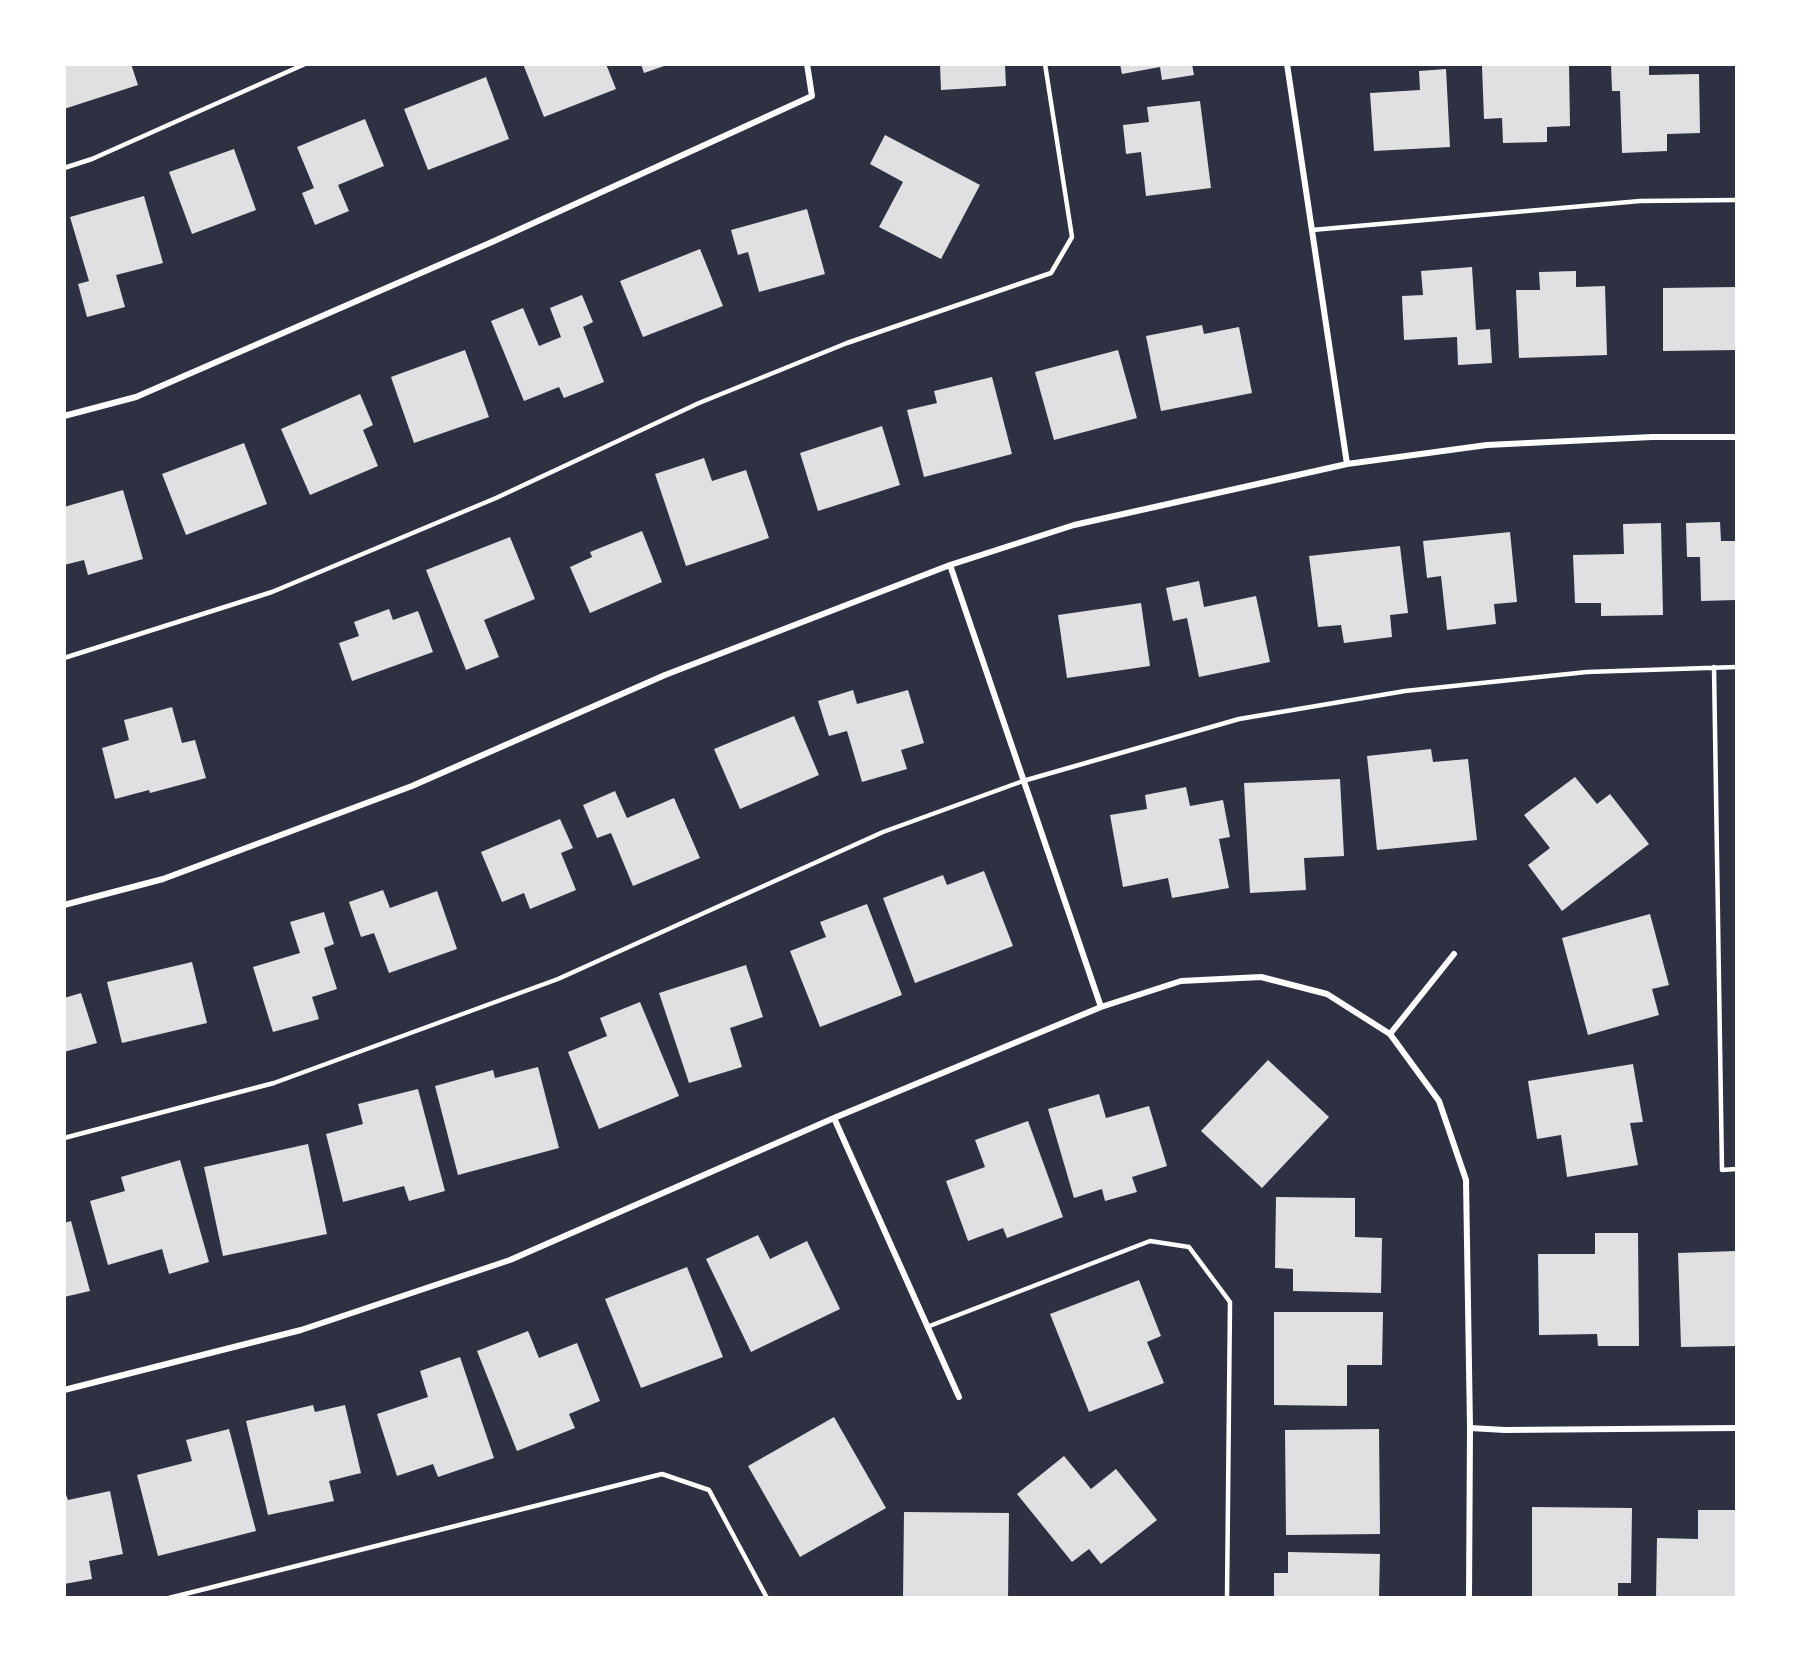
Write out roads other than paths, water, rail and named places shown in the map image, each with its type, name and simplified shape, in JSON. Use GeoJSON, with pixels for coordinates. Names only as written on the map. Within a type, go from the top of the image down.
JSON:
{"type":"FeatureCollection","features":[{"type":"Feature","properties":{"kind":"street"},"geometry":{"type":"LineString","coordinates":[[64,416],[136,397],[492,242],[812,96],[807,64]]}},
{"type":"Feature","properties":{"kind":"street"},"geometry":{"type":"LineString","coordinates":[[1287,64],[1347,464]]}},
{"type":"Feature","properties":{"kind":"street"},"geometry":{"type":"LineString","coordinates":[[64,905],[163,879],[412,786],[665,675],[950,565],[1074,525],[1347,464],[1488,445],[1652,436],[1737,437]]}},
{"type":"Feature","properties":{"kind":"street"},"geometry":{"type":"LineString","coordinates":[[950,565],[1101,1007]]}},
{"type":"Feature","properties":{"kind":"street"},"geometry":{"type":"LineString","coordinates":[[1390,1034],[1454,954]]}},
{"type":"Feature","properties":{"kind":"street"},"geometry":{"type":"LineString","coordinates":[[64,1390],[301,1330],[510,1260],[834,1118],[1101,1007],[1181,981],[1261,976],[1328,994],[1390,1034],[1439,1101],[1466,1180],[1470,1428],[1469,1598]]}},
{"type":"Feature","properties":{"kind":"street"},"geometry":{"type":"LineString","coordinates":[[834,1118],[959,1397]]}},
{"type":"Feature","properties":{"kind":"street"},"geometry":{"type":"LineString","coordinates":[[1470,1428],[1505,1430],[1737,1428]]}},
{"type":"Feature","properties":{"kind":"lane"},"geometry":{"type":"LineString","coordinates":[[64,168],[92,159],[305,64]]}},
{"type":"Feature","properties":{"kind":"lane"},"geometry":{"type":"LineString","coordinates":[[64,658],[272,592],[496,498],[699,403],[847,343],[1051,273],[1072,237],[1045,64]]}},
{"type":"Feature","properties":{"kind":"lane"},"geometry":{"type":"LineString","coordinates":[[1312,230],[1640,201],[1737,201]]}},
{"type":"Feature","properties":{"kind":"lane"},"geometry":{"type":"LineString","coordinates":[[1714,667],[1722,1170],[1737,1169]]}},
{"type":"Feature","properties":{"kind":"lane"},"geometry":{"type":"LineString","coordinates":[[64,1138],[274,1083],[558,979],[883,832],[1023,781],[1239,719],[1383,695],[1587,672],[1737,667]]}},
{"type":"Feature","properties":{"kind":"lane"},"geometry":{"type":"LineString","coordinates":[[927,1326],[1150,1241],[1189,1247],[1230,1302],[1227,1598]]}},
{"type":"Feature","properties":{"kind":"lane"},"geometry":{"type":"LineString","coordinates":[[170,1598],[662,1474],[708,1490],[767,1598]]}}]}
